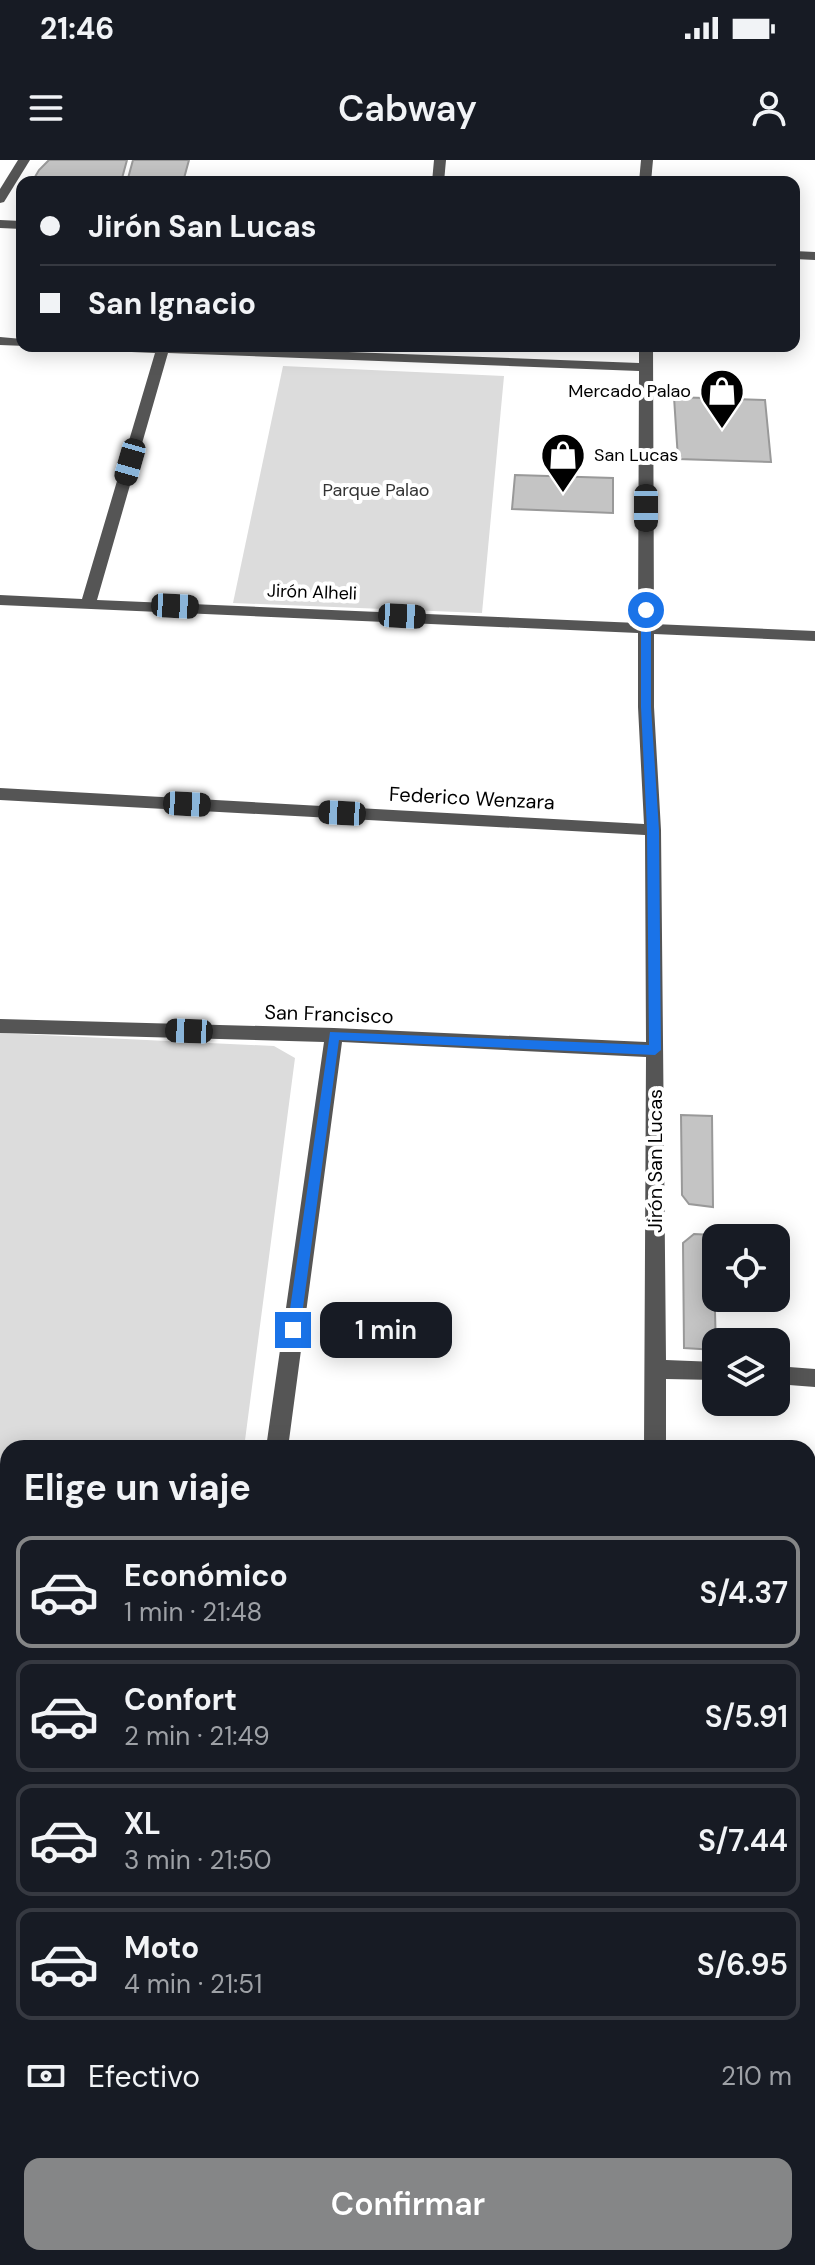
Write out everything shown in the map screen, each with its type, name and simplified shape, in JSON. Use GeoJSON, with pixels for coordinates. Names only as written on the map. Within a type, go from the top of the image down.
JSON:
{"type":"FeatureCollection","features":[{"type":"Feature","properties":{"kind":"street"},"geometry":{"type":"LineString","coordinates":[[0,199],[24,160]]}},
{"type":"Feature","properties":{"kind":"street"},"geometry":{"type":"LineString","coordinates":[[89,602],[161,352]]}},
{"type":"Feature","properties":{"kind":"street"},"geometry":{"type":"LineString","coordinates":[[219,352],[647,367]]}},
{"type":"Feature","properties":{"kind":"street","name":"Jirón San Lucas"},"geometry":{"type":"LineString","coordinates":[[646,352],[646,707],[653,830],[655,1440]]}},
{"type":"Feature","properties":{"kind":"street","name":"Jirón Alheli"},"geometry":{"type":"LineString","coordinates":[[0,600],[815,636]]}},
{"type":"Feature","properties":{"kind":"street","name":"Federico Wenzara"},"geometry":{"type":"LineString","coordinates":[[0,794],[653,830]]}},
{"type":"Feature","properties":{"kind":"street","name":"San Francisco"},"geometry":{"type":"LineString","coordinates":[[0,1026],[334,1035],[655,1050]]}},
{"type":"Feature","properties":{"kind":"street"},"geometry":{"type":"LineString","coordinates":[[278,1440],[334,1035]]}},
{"type":"Feature","properties":{"kind":"street"},"geometry":{"type":"LineString","coordinates":[[655,1369],[702,1371]]}},
{"type":"Feature","properties":{"kind":"street"},"geometry":{"type":"LineString","coordinates":[[790,1376],[815,1378]]}},
{"type":"Feature","properties":{"kind":"green space","name":"Parque Palao"},"geometry":{"type":"Polygon","coordinates":[[[283,366],[504,376],[482,613],[233,603],[283,366]]]}},
{"type":"Feature","properties":{"kind":"green space"},"geometry":{"type":"Polygon","coordinates":[[[0,1033],[274,1046],[295,1058],[245,1440],[0,1440],[0,1033]]]}},
{"type":"Feature","properties":{"kind":"building"},"geometry":{"type":"Polygon","coordinates":[[[49,160],[127,160],[123,176],[36,176],[49,160]]]}},
{"type":"Feature","properties":{"kind":"building"},"geometry":{"type":"Polygon","coordinates":[[[133,160],[189,160],[185,176],[129,176],[133,160]]]}},
{"type":"Feature","properties":{"kind":"building","name":"Mercado Palao"},"geometry":{"type":"Polygon","coordinates":[[[674,397],[765,400],[771,462],[678,459],[674,397]]]}},
{"type":"Feature","properties":{"kind":"building","name":"San Lucas"},"geometry":{"type":"Polygon","coordinates":[[[515,475],[613,478],[613,513],[512,509],[515,475]]]}},
{"type":"Feature","properties":{"kind":"building"},"geometry":{"type":"Polygon","coordinates":[[[681,1115],[712,1116],[713,1207],[689,1204],[682,1195],[681,1115]]]}},
{"type":"Feature","properties":{"kind":"building"},"geometry":{"type":"Polygon","coordinates":[[[694,1234],[702,1234],[702,1312],[715,1312],[715,1328],[702,1328],[702,1349],[684,1348],[683,1243],[694,1234]]]}},
{"type":"Feature","properties":{"kind":"place","name":"Mercado Palao"},"geometry":{"type":"Point","coordinates":[722,430]}},
{"type":"Feature","properties":{"kind":"place","name":"San Lucas"},"geometry":{"type":"Point","coordinates":[563,494]}},
{"type":"Feature","properties":{"kind":"route"},"geometry":{"type":"LineString","coordinates":[[293,1330],[334,1035],[655,1050],[653,830],[646,707],[646,610]]}}]}
